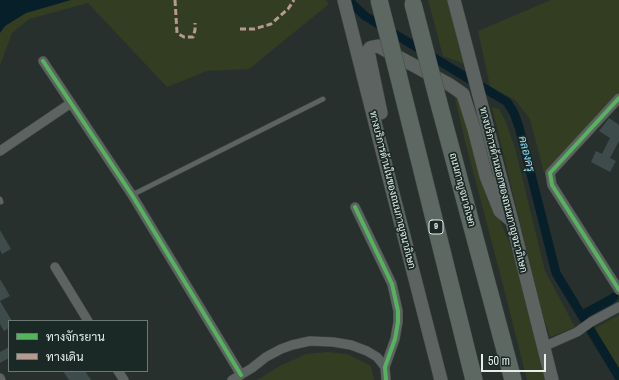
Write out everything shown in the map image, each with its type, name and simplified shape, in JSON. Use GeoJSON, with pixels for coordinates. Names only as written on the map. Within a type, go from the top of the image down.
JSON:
{"type":"FeatureCollection","features":[{"type":"Feature","properties":{"kind":"highway","name":"9"},"geometry":{"type":"LineString","coordinates":[[379,0],[474,380]]}},
{"type":"Feature","properties":{"kind":"highway","name":"ถนนกาญจนาภิเษก"},"geometry":{"type":"LineString","coordinates":[[412,2],[513,380]]}},
{"type":"Feature","properties":{"kind":"main road","name":"ทางบริการด้านในของถนนกาญจนาภิเษก"},"geometry":{"type":"LineString","coordinates":[[344,0],[441,380]]}},
{"type":"Feature","properties":{"kind":"main road","name":"ทางบริการด้านนอกของถนนกาญจนาภิเษก"},"geometry":{"type":"LineString","coordinates":[[454,0],[552,380]]}},
{"type":"Feature","properties":{"kind":"main road"},"geometry":{"type":"LineString","coordinates":[[388,174],[384,124],[368,51],[370,48],[378,46],[450,85],[463,94],[486,176],[494,197],[500,211],[512,221]]}},
{"type":"Feature","properties":{"kind":"street"},"geometry":{"type":"LineString","coordinates":[[43,61],[132,195],[241,375]]}},
{"type":"Feature","properties":{"kind":"street"},"geometry":{"type":"LineString","coordinates":[[619,98],[550,173],[552,185],[619,290]]}},
{"type":"Feature","properties":{"kind":"street"},"geometry":{"type":"LineString","coordinates":[[0,151],[71,103]]}},
{"type":"Feature","properties":{"kind":"street"},"geometry":{"type":"LineString","coordinates":[[355,207],[392,284],[398,311],[395,339],[385,367],[386,380]]}},
{"type":"Feature","properties":{"kind":"street"},"geometry":{"type":"LineString","coordinates":[[55,267],[87,320]]}},
{"type":"Feature","properties":{"kind":"street"},"geometry":{"type":"LineString","coordinates":[[543,347],[577,332],[591,322],[619,307]]}},
{"type":"Feature","properties":{"kind":"street"},"geometry":{"type":"LineString","coordinates":[[232,380],[281,349],[310,341],[333,342],[367,351],[377,357],[385,367]]}},
{"type":"Feature","properties":{"kind":"lane"},"geometry":{"type":"LineString","coordinates":[[132,195],[323,99]]}},
{"type":"Feature","properties":{"kind":"green space"},"geometry":{"type":"Polygon","coordinates":[[[0,0],[325,0],[329,4],[249,69],[207,71],[167,87],[88,3],[29,19],[12,33],[0,65],[0,0]]]}},
{"type":"Feature","properties":{"kind":"green space"},"geometry":{"type":"Polygon","coordinates":[[[428,0],[448,0],[464,64],[443,56],[428,0]]]}},
{"type":"Feature","properties":{"kind":"green space"},"geometry":{"type":"Polygon","coordinates":[[[551,0],[619,0],[619,92],[544,173],[530,119],[515,100],[490,86],[478,31],[551,0]]]}},
{"type":"Feature","properties":{"kind":"green space"},"geometry":{"type":"Polygon","coordinates":[[[454,94],[459,94],[496,211],[513,251],[547,380],[527,380],[454,94]]]}},
{"type":"Feature","properties":{"kind":"green space"},"geometry":{"type":"Polygon","coordinates":[[[492,107],[499,109],[505,120],[515,148],[545,271],[575,327],[550,337],[541,309],[492,107]]]}},
{"type":"Feature","properties":{"kind":"green space"},"geometry":{"type":"Polygon","coordinates":[[[619,315],[619,368],[594,329],[619,315]]]}},
{"type":"Feature","properties":{"kind":"green space"},"geometry":{"type":"Polygon","coordinates":[[[327,352],[347,354],[371,366],[374,380],[257,380],[280,366],[306,354],[327,352]]]}},
{"type":"Feature","properties":{"kind":"water"},"geometry":{"type":"Polygon","coordinates":[[[0,0],[71,0],[26,13],[5,26],[0,33],[0,0]]]}},
{"type":"Feature","properties":{"kind":"building"},"geometry":{"type":"Polygon","coordinates":[[[609,118],[619,125],[619,141],[610,158],[616,161],[610,172],[591,162],[596,151],[602,154],[610,138],[599,131],[609,118]]]}},
{"type":"Feature","properties":{"kind":"building"},"geometry":{"type":"Polygon","coordinates":[[[0,230],[11,249],[2,254],[0,250],[0,230]]]}},
{"type":"Feature","properties":{"kind":"building"},"geometry":{"type":"Polygon","coordinates":[[[0,279],[10,296],[0,301],[0,279]]]}},
{"type":"Feature","properties":{"kind":"building"},"geometry":{"type":"Polygon","coordinates":[[[0,301],[11,320],[8,320],[8,329],[4,331],[0,324],[0,301]]]}},
{"type":"Feature","properties":{"kind":"building"},"geometry":{"type":"Polygon","coordinates":[[[8,348],[8,359],[0,363],[0,352],[8,348]]]}},
{"type":"Feature","properties":{"kind":"building"},"geometry":{"type":"Polygon","coordinates":[[[64,372],[86,372],[91,380],[69,380],[64,372]]]}},
{"type":"Feature","properties":{"kind":"waterway","name":"คลองครุ"},"geometry":{"type":"LineString","coordinates":[[348,0],[365,16],[507,102],[514,113],[519,127],[556,273],[619,377]]}},
{"type":"Feature","properties":{"kind":"waterway"},"geometry":{"type":"LineString","coordinates":[[582,315],[614,297]]}},
{"type":"Feature","properties":{"kind":"marked path"},"geometry":{"type":"LineString","coordinates":[[175,0],[177,33],[184,37],[193,37],[195,23]]}},
{"type":"Feature","properties":{"kind":"marked path"},"geometry":{"type":"LineString","coordinates":[[240,29],[254,29],[271,24],[288,9],[294,0]]}},
{"type":"Feature","properties":{"kind":"cycle path"},"geometry":{"type":"LineString","coordinates":[[43,61],[132,195],[241,375]]}},
{"type":"Feature","properties":{"kind":"cycle path"},"geometry":{"type":"LineString","coordinates":[[619,98],[550,173],[552,185],[619,290]]}},
{"type":"Feature","properties":{"kind":"cycle path"},"geometry":{"type":"LineString","coordinates":[[355,207],[392,284],[398,311],[395,339],[385,367],[386,380]]}}]}
